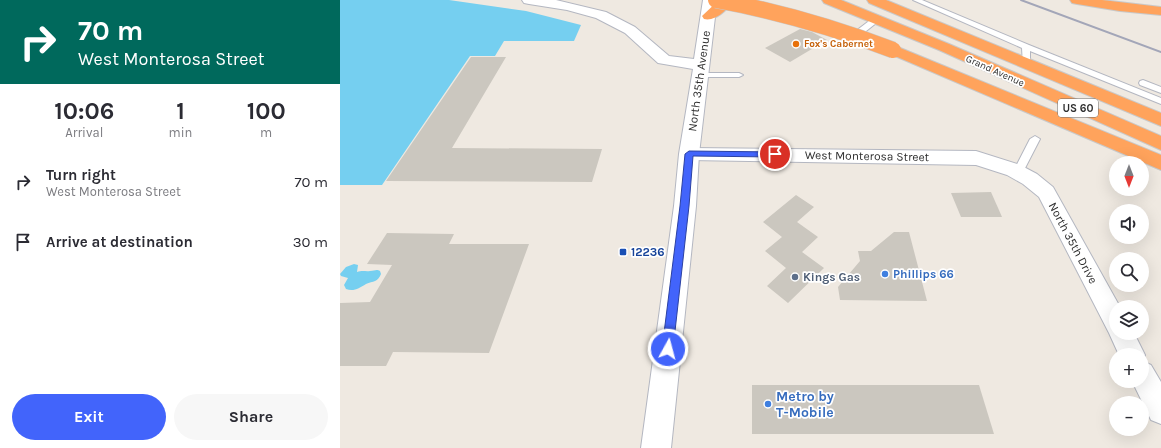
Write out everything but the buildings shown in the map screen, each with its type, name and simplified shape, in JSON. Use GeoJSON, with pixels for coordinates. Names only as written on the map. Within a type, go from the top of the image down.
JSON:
{"type":"FeatureCollection","features":[{"type":"Feature","properties":{"kind":"highway"},"geometry":{"type":"LineString","coordinates":[[716,0],[753,6],[831,27],[893,50],[1161,163]]}},
{"type":"Feature","properties":{"kind":"highway"},"geometry":{"type":"LineString","coordinates":[[709,16],[727,0]]}},
{"type":"Feature","properties":{"kind":"highway","name":"Grand Avenue"},"geometry":{"type":"LineString","coordinates":[[829,0],[944,48],[1161,144]]}},
{"type":"Feature","properties":{"kind":"highway","name":"Grand Avenue"},"geometry":{"type":"LineString","coordinates":[[874,0],[1021,56],[1161,120]]}},
{"type":"Feature","properties":{"kind":"highway"},"geometry":{"type":"LineString","coordinates":[[1077,0],[1120,8],[1161,11]]}},
{"type":"Feature","properties":{"kind":"highway"},"geometry":{"type":"LineString","coordinates":[[996,71],[1021,56]]}},
{"type":"Feature","properties":{"kind":"main road"},"geometry":{"type":"LineString","coordinates":[[529,0],[568,6],[601,15],[630,30],[664,60],[700,70]]}},
{"type":"Feature","properties":{"kind":"main road","name":"North 35th Avenue"},"geometry":{"type":"LineString","coordinates":[[656,448],[684,213],[689,154],[710,0]]}},
{"type":"Feature","properties":{"kind":"street","name":"West Monterosa Street"},"geometry":{"type":"LineString","coordinates":[[689,154],[976,158],[1001,163],[1018,172]]}},
{"type":"Feature","properties":{"kind":"street","name":"North 35th Drive"},"geometry":{"type":"LineString","coordinates":[[1018,172],[1035,181],[1046,192],[1109,311]]}},
{"type":"Feature","properties":{"kind":"street"},"geometry":{"type":"LineString","coordinates":[[1149,387],[1161,410]]}},
{"type":"Feature","properties":{"kind":"lane"},"geometry":{"type":"LineString","coordinates":[[916,0],[1021,56],[1161,101]]}},
{"type":"Feature","properties":{"kind":"lane"},"geometry":{"type":"LineString","coordinates":[[844,45],[876,20]]}},
{"type":"Feature","properties":{"kind":"lane"},"geometry":{"type":"LineString","coordinates":[[700,70],[739,75]]}},
{"type":"Feature","properties":{"kind":"lane"},"geometry":{"type":"LineString","coordinates":[[1143,83],[1161,90]]}},
{"type":"Feature","properties":{"kind":"lane"},"geometry":{"type":"LineString","coordinates":[[1018,172],[1035,139]]}},
{"type":"Feature","properties":{"kind":"water"},"geometry":{"type":"Polygon","coordinates":[[[340,0],[449,0],[526,11],[581,25],[574,41],[504,41],[495,56],[470,56],[382,185],[340,185],[340,0]]]}},
{"type":"Feature","properties":{"kind":"water"},"geometry":{"type":"Polygon","coordinates":[[[354,264],[358,265],[357,272],[377,270],[380,271],[380,277],[377,280],[354,290],[346,289],[344,285],[348,278],[341,276],[340,274],[346,267],[354,264]]]}},
{"type":"Feature","properties":{"kind":"railway"},"geometry":{"type":"LineString","coordinates":[[1021,0],[1161,52]]}},
{"type":"Feature","properties":{"kind":"place","name":"Fox's Cabernet"},"geometry":{"type":"Point","coordinates":[796,44]}},
{"type":"Feature","properties":{"kind":"place","name":"12236"},"geometry":{"type":"Point","coordinates":[623,252]}},
{"type":"Feature","properties":{"kind":"place","name":"Phillips 66"},"geometry":{"type":"Point","coordinates":[885,274]}},
{"type":"Feature","properties":{"kind":"place","name":"Kings Gas"},"geometry":{"type":"Point","coordinates":[795,277]}},
{"type":"Feature","properties":{"kind":"place","name":"Metro by T-Mobile"},"geometry":{"type":"Point","coordinates":[768,404]}},
{"type":"Feature","properties":{"kind":"route"},"geometry":{"type":"LineString","coordinates":[[668,349],[689,154],[775,154]]}}]}
